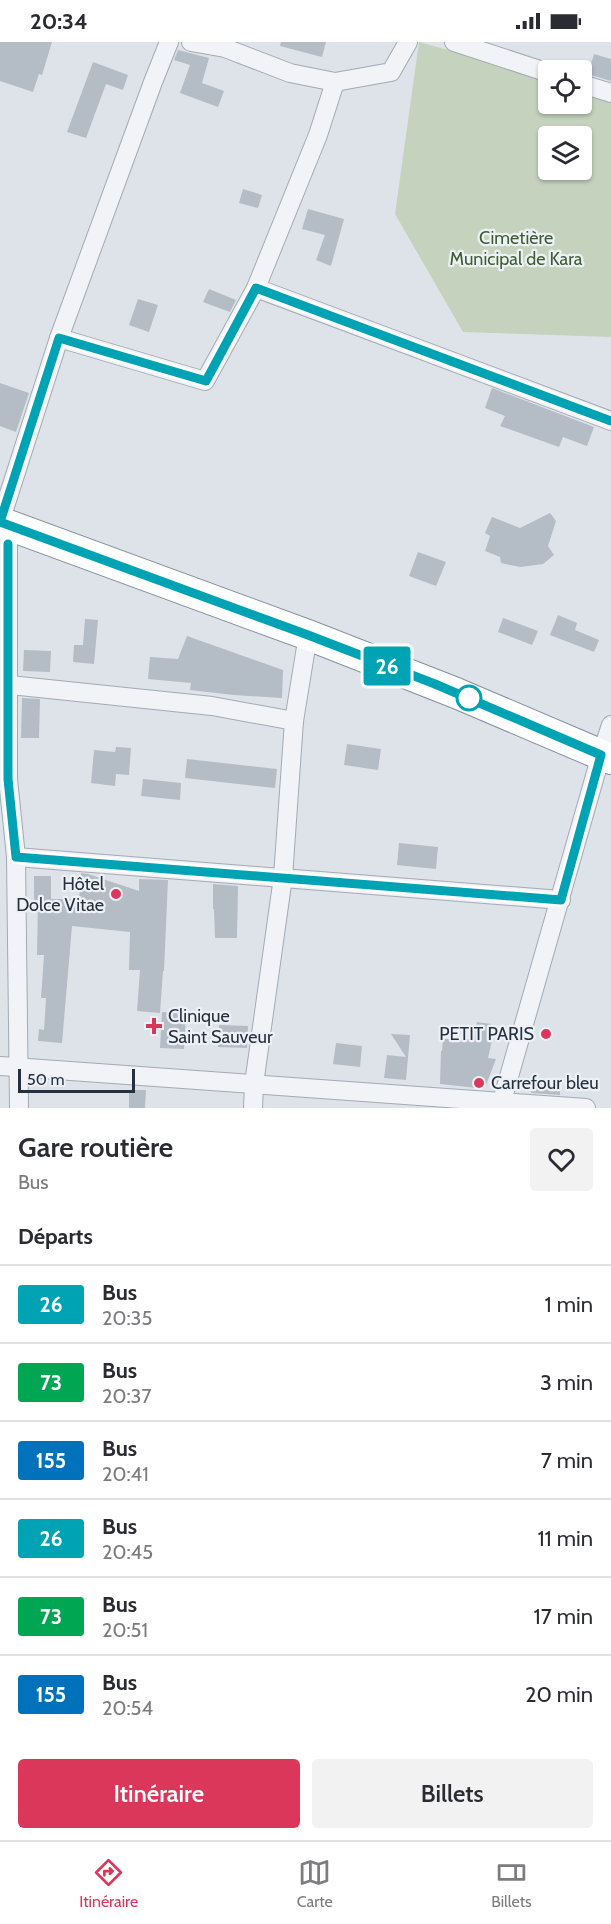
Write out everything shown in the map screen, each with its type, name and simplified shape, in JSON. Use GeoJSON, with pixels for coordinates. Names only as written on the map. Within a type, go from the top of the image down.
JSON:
{"type":"FeatureCollection","features":[{"type":"Feature","properties":{"kind":"highway"},"geometry":{"type":"LineString","coordinates":[[3,523],[308,635],[456,693],[606,757]]}},
{"type":"Feature","properties":{"kind":"street"},"geometry":{"type":"LineString","coordinates":[[19,1108],[9,1066],[16,857],[8,779],[4,684],[3,523],[59,338],[169,42]]}},
{"type":"Feature","properties":{"kind":"street"},"geometry":{"type":"LineString","coordinates":[[191,42],[225,48],[290,73],[334,82],[391,72],[408,42]]}},
{"type":"Feature","properties":{"kind":"street"},"geometry":{"type":"LineString","coordinates":[[454,42],[538,69]]}},
{"type":"Feature","properties":{"kind":"street"},"geometry":{"type":"LineString","coordinates":[[59,338],[206,381],[256,288],[318,135],[334,82]]}},
{"type":"Feature","properties":{"kind":"street"},"geometry":{"type":"LineString","coordinates":[[592,87],[611,93]]}},
{"type":"Feature","properties":{"kind":"street"},"geometry":{"type":"LineString","coordinates":[[256,288],[611,421]]}},
{"type":"Feature","properties":{"kind":"street"},"geometry":{"type":"LineString","coordinates":[[253,1108],[254,1084],[283,877],[294,721],[308,635]]}},
{"type":"Feature","properties":{"kind":"street"},"geometry":{"type":"LineString","coordinates":[[4,684],[212,706],[294,721]]}},
{"type":"Feature","properties":{"kind":"street"},"geometry":{"type":"LineString","coordinates":[[501,1105],[606,757],[611,725]]}},
{"type":"Feature","properties":{"kind":"street"},"geometry":{"type":"LineString","coordinates":[[16,857],[561,900]]}},
{"type":"Feature","properties":{"kind":"street"},"geometry":{"type":"LineString","coordinates":[[9,1066],[501,1105],[585,1108]]}},
{"type":"Feature","properties":{"kind":"green space","name":"Cimetière Municipal de Kara"},"geometry":{"type":"Polygon","coordinates":[[[419,42],[538,75],[538,114],[592,114],[592,91],[611,96],[611,337],[463,332],[395,214],[419,42]]]}},
{"type":"Feature","properties":{"kind":"building"},"geometry":{"type":"Polygon","coordinates":[[[0,42],[52,42],[42,75],[39,74],[33,92],[0,81],[0,42]]]}},
{"type":"Feature","properties":{"kind":"building"},"geometry":{"type":"Polygon","coordinates":[[[281,42],[326,42],[322,57],[280,46],[281,42]]]}},
{"type":"Feature","properties":{"kind":"building"},"geometry":{"type":"Polygon","coordinates":[[[178,50],[209,58],[202,83],[224,91],[218,107],[180,93],[190,65],[174,60],[178,50]]]}},
{"type":"Feature","properties":{"kind":"building"},"geometry":{"type":"Polygon","coordinates":[[[594,54],[611,59],[611,81],[592,75],[594,54]]]}},
{"type":"Feature","properties":{"kind":"building"},"geometry":{"type":"Polygon","coordinates":[[[93,62],[128,75],[123,90],[106,84],[86,138],[67,132],[93,62]]]}},
{"type":"Feature","properties":{"kind":"building"},"geometry":{"type":"Polygon","coordinates":[[[243,189],[262,195],[258,208],[239,203],[243,189]]]}},
{"type":"Feature","properties":{"kind":"building"},"geometry":{"type":"Polygon","coordinates":[[[308,209],[344,219],[331,266],[316,260],[325,235],[302,229],[308,209]]]}},
{"type":"Feature","properties":{"kind":"building"},"geometry":{"type":"Polygon","coordinates":[[[209,289],[236,300],[230,312],[203,302],[209,289]]]}},
{"type":"Feature","properties":{"kind":"building"},"geometry":{"type":"Polygon","coordinates":[[[138,299],[158,305],[149,332],[129,325],[138,299]]]}},
{"type":"Feature","properties":{"kind":"building"},"geometry":{"type":"Polygon","coordinates":[[[0,383],[29,393],[16,432],[0,426],[0,383]]]}},
{"type":"Feature","properties":{"kind":"building"},"geometry":{"type":"Polygon","coordinates":[[[492,388],[594,427],[587,446],[563,437],[559,447],[500,426],[505,416],[485,408],[492,388]]]}},
{"type":"Feature","properties":{"kind":"building"},"geometry":{"type":"Polygon","coordinates":[[[550,513],[556,521],[548,546],[554,555],[543,564],[520,567],[501,563],[500,557],[485,551],[490,536],[485,533],[492,517],[520,528],[550,513]]]}},
{"type":"Feature","properties":{"kind":"building"},"geometry":{"type":"Polygon","coordinates":[[[418,552],[446,562],[436,586],[409,576],[418,552]]]}},
{"type":"Feature","properties":{"kind":"building"},"geometry":{"type":"Polygon","coordinates":[[[558,615],[577,623],[575,630],[599,640],[594,652],[550,635],[558,615]]]}},
{"type":"Feature","properties":{"kind":"building"},"geometry":{"type":"Polygon","coordinates":[[[503,618],[538,631],[532,645],[498,632],[503,618]]]}},
{"type":"Feature","properties":{"kind":"building"},"geometry":{"type":"Polygon","coordinates":[[[85,619],[98,620],[94,664],[73,662],[74,645],[83,645],[85,619]]]}},
{"type":"Feature","properties":{"kind":"building"},"geometry":{"type":"Polygon","coordinates":[[[187,636],[283,670],[282,698],[190,690],[191,683],[148,679],[150,657],[178,659],[187,636]]]}},
{"type":"Feature","properties":{"kind":"building"},"geometry":{"type":"Polygon","coordinates":[[[24,650],[51,651],[50,672],[23,671],[24,650]]]}},
{"type":"Feature","properties":{"kind":"building"},"geometry":{"type":"Polygon","coordinates":[[[22,698],[40,699],[39,738],[21,738],[22,698]]]}},
{"type":"Feature","properties":{"kind":"building"},"geometry":{"type":"Polygon","coordinates":[[[347,744],[381,749],[378,770],[344,765],[347,744]]]}},
{"type":"Feature","properties":{"kind":"building"},"geometry":{"type":"Polygon","coordinates":[[[116,747],[131,748],[129,775],[116,774],[115,786],[91,783],[94,750],[115,752],[116,747]]]}},
{"type":"Feature","properties":{"kind":"building"},"geometry":{"type":"Polygon","coordinates":[[[187,759],[277,769],[275,788],[185,778],[187,759]]]}},
{"type":"Feature","properties":{"kind":"building"},"geometry":{"type":"Polygon","coordinates":[[[143,779],[181,783],[180,800],[141,796],[143,779]]]}},
{"type":"Feature","properties":{"kind":"building"},"geometry":{"type":"Polygon","coordinates":[[[399,843],[438,847],[436,869],[397,865],[399,843]]]}},
{"type":"Feature","properties":{"kind":"building"},"geometry":{"type":"Polygon","coordinates":[[[81,873],[139,891],[139,879],[168,880],[160,1013],[137,1011],[140,970],[129,970],[130,932],[72,926],[62,1043],[38,1041],[39,1029],[44,1030],[46,998],[41,998],[44,955],[37,955],[38,900],[34,900],[34,876],[51,876],[51,899],[79,899],[81,873]]]}},
{"type":"Feature","properties":{"kind":"building"},"geometry":{"type":"Polygon","coordinates":[[[213,884],[238,886],[237,938],[215,938],[213,884]]]}},
{"type":"Feature","properties":{"kind":"building"},"geometry":{"type":"Polygon","coordinates":[[[162,1012],[186,1014],[184,1049],[160,1048],[162,1012]]]}},
{"type":"Feature","properties":{"kind":"building"},"geometry":{"type":"Polygon","coordinates":[[[477,1022],[491,1024],[489,1039],[492,1040],[488,1058],[496,1059],[486,1085],[477,1088],[440,1084],[443,1039],[474,1039],[477,1022]]]}},
{"type":"Feature","properties":{"kind":"building"},"geometry":{"type":"Polygon","coordinates":[[[219,1025],[248,1026],[247,1048],[218,1047],[219,1025]]]}},
{"type":"Feature","properties":{"kind":"building"},"geometry":{"type":"Polygon","coordinates":[[[391,1034],[410,1035],[406,1080],[384,1078],[387,1055],[406,1057],[391,1034]]]}},
{"type":"Feature","properties":{"kind":"building"},"geometry":{"type":"Polygon","coordinates":[[[336,1043],[362,1046],[360,1067],[333,1064],[336,1043]]]}},
{"type":"Feature","properties":{"kind":"building"},"geometry":{"type":"Polygon","coordinates":[[[532,1082],[560,1083],[560,1095],[531,1093],[532,1082]]]}},
{"type":"Feature","properties":{"kind":"building"},"geometry":{"type":"Polygon","coordinates":[[[129,1090],[146,1090],[145,1108],[129,1108],[129,1090]]]}},
{"type":"Feature","properties":{"kind":"bus line","name":"26"},"geometry":{"type":"LineString","coordinates":[[8,544],[8,779],[16,857],[561,900],[601,755],[435,684],[0,522],[59,338],[206,381],[256,288],[611,421]]}},
{"type":"Feature","properties":{"kind":"place","name":"Hôtel Dolce Vitae"},"geometry":{"type":"Point","coordinates":[116,894]}},
{"type":"Feature","properties":{"kind":"place","name":"Clinique Saint Sauveur"},"geometry":{"type":"Point","coordinates":[154,1026]}},
{"type":"Feature","properties":{"kind":"place","name":"PETIT PARIS"},"geometry":{"type":"Point","coordinates":[546,1034]}},
{"type":"Feature","properties":{"kind":"place","name":"Carrefour bleu"},"geometry":{"type":"Point","coordinates":[479,1083]}}]}
